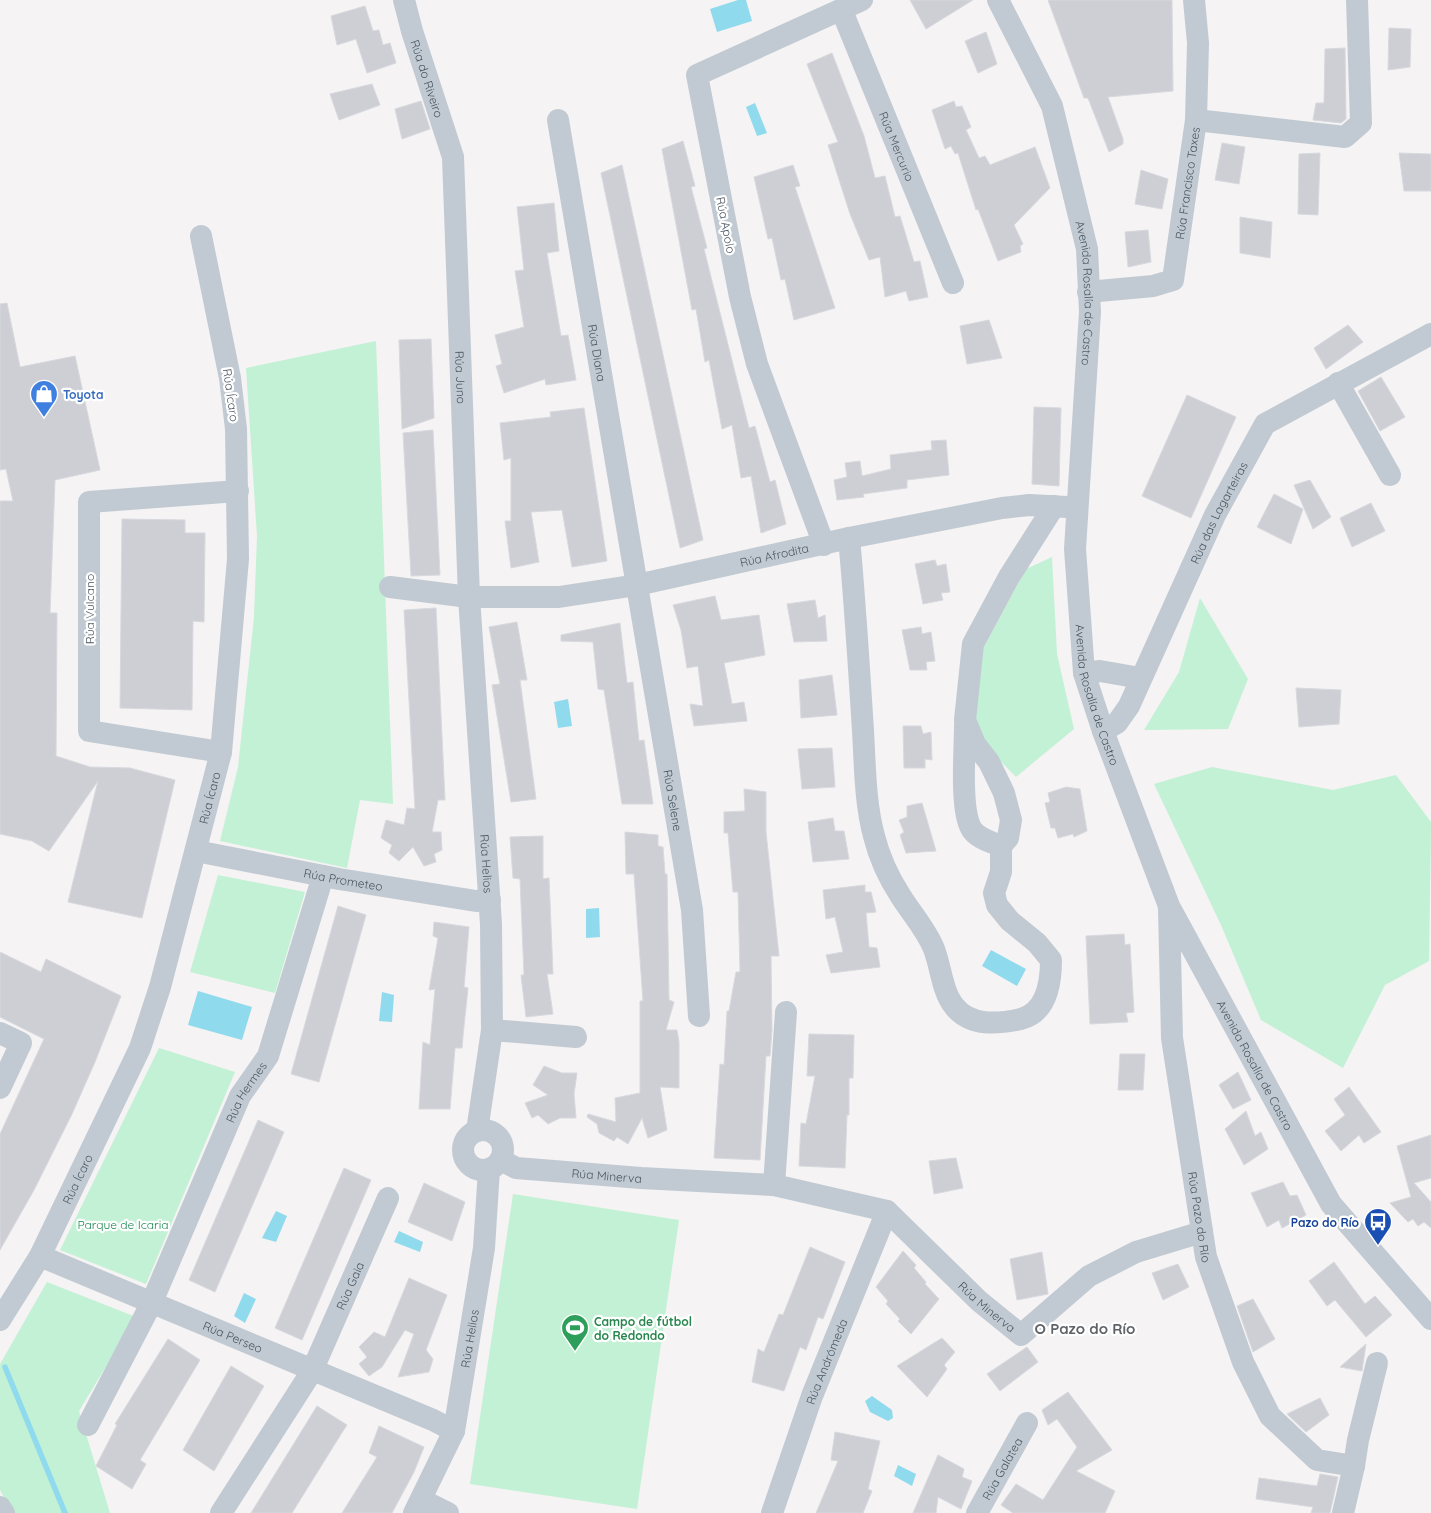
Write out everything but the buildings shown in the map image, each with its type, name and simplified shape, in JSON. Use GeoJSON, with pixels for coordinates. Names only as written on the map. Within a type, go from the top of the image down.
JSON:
{"type":"FeatureCollection","features":[{"type":"Feature","properties":{"kind":"street","name":"Rúa do Riveiro"},"geometry":{"type":"LineString","coordinates":[[404,0],[412,31],[453,156]]}},
{"type":"Feature","properties":{"kind":"street","name":"Rúa Apolo"},"geometry":{"type":"LineString","coordinates":[[824,544],[755,354],[740,296],[697,75],[842,11],[862,0]]}},
{"type":"Feature","properties":{"kind":"street","name":"Avenida Rosalía de Castro"},"geometry":{"type":"LineString","coordinates":[[998,0],[1052,106],[1088,248],[1090,312],[1075,549],[1084,672],[1103,731],[1169,906],[1331,1204],[1431,1319]]}},
{"type":"Feature","properties":{"kind":"street","name":"Rúa Francisco Taxes"},"geometry":{"type":"LineString","coordinates":[[1088,292],[1153,286],[1173,280],[1196,120],[1198,43],[1194,0]]}},
{"type":"Feature","properties":{"kind":"street"},"geometry":{"type":"LineString","coordinates":[[1196,120],[1345,137],[1361,123],[1357,0]]}},
{"type":"Feature","properties":{"kind":"street","name":"Rúa Mercurio"},"geometry":{"type":"LineString","coordinates":[[842,11],[953,283]]}},
{"type":"Feature","properties":{"kind":"street","name":"Rúa Diana"},"geometry":{"type":"LineString","coordinates":[[558,120],[603,397],[637,586]]}},
{"type":"Feature","properties":{"kind":"street","name":"Rúa Juno"},"geometry":{"type":"LineString","coordinates":[[453,156],[469,597]]}},
{"type":"Feature","properties":{"kind":"street","name":"Rúa Ícaro"},"geometry":{"type":"LineString","coordinates":[[0,1320],[40,1256],[140,1048],[160,987],[221,752],[238,560],[236,428],[230,378],[201,236]]}},
{"type":"Feature","properties":{"kind":"street","name":"Rúa das Lagarteiras"},"geometry":{"type":"LineString","coordinates":[[1103,731],[1117,723],[1125,712],[1140,678],[1152,657],[1215,515],[1265,424],[1431,334]]}},
{"type":"Feature","properties":{"kind":"street"},"geometry":{"type":"LineString","coordinates":[[1338,383],[1390,475]]}},
{"type":"Feature","properties":{"kind":"street","name":"Rúa Vulcano"},"geometry":{"type":"LineString","coordinates":[[221,752],[90,731],[89,502],[238,491]]}},
{"type":"Feature","properties":{"kind":"street","name":"Rúa Afrodita"},"geometry":{"type":"LineString","coordinates":[[390,587],[469,597],[558,596],[637,586],[849,538],[1002,508],[1029,505],[1078,507]]}},
{"type":"Feature","properties":{"kind":"street"},"geometry":{"type":"LineString","coordinates":[[1000,846],[986,841],[971,830],[966,814],[965,720],[973,644],[1009,577],[1054,506]]}},
{"type":"Feature","properties":{"kind":"street"},"geometry":{"type":"LineString","coordinates":[[849,538],[867,787],[874,836],[884,863],[899,894],[934,948],[954,1006],[975,1022],[1002,1023],[1024,1018],[1033,1012],[1043,1001],[1051,983],[1051,960],[1037,943],[1010,921],[997,905],[994,893],[1001,872],[1000,846],[1008,838],[1011,820],[1004,793],[989,762],[975,744],[965,720]]}},
{"type":"Feature","properties":{"kind":"street","name":"Rúa Selene"},"geometry":{"type":"LineString","coordinates":[[637,586],[692,910],[699,1016]]}},
{"type":"Feature","properties":{"kind":"street","name":"Rúa Helios"},"geometry":{"type":"LineString","coordinates":[[469,597],[490,900],[492,1030],[477,1130]]}},
{"type":"Feature","properties":{"kind":"street"},"geometry":{"type":"LineString","coordinates":[[1084,672],[1100,671],[1140,678]]}},
{"type":"Feature","properties":{"kind":"street","name":"Rúa Prometeo"},"geometry":{"type":"LineString","coordinates":[[196,851],[323,876],[476,901],[490,900]]}},
{"type":"Feature","properties":{"kind":"street","name":"Rúa Hermes"},"geometry":{"type":"LineString","coordinates":[[152,1302],[240,1096],[268,1056],[323,876]]}},
{"type":"Feature","properties":{"kind":"street","name":"Rúa Pazo do Río"},"geometry":{"type":"LineString","coordinates":[[1169,906],[1172,1038],[1206,1257],[1242,1362],[1270,1416],[1317,1460],[1354,1466]]}},
{"type":"Feature","properties":{"kind":"street"},"geometry":{"type":"LineString","coordinates":[[774,1185],[786,1012]]}},
{"type":"Feature","properties":{"kind":"street"},"geometry":{"type":"LineString","coordinates":[[492,1030],[576,1037]]}},
{"type":"Feature","properties":{"kind":"street"},"geometry":{"type":"LineString","coordinates":[[0,1033],[21,1044],[0,1088]]}},
{"type":"Feature","properties":{"kind":"street","name":"Rúa Helios"},"geometry":{"type":"LineString","coordinates":[[418,1506],[454,1431],[484,1248],[495,1165],[503,1144],[500,1137],[488,1130],[477,1130],[466,1139],[463,1153],[465,1160],[472,1167],[495,1165]]}},
{"type":"Feature","properties":{"kind":"street","name":"Rúa Minerva"},"geometry":{"type":"LineString","coordinates":[[495,1165],[641,1178],[774,1185],[887,1211],[979,1300],[1021,1335],[1089,1276],[1136,1252],[1202,1232]]}},
{"type":"Feature","properties":{"kind":"street","name":"Rúa Gaia"},"geometry":{"type":"LineString","coordinates":[[312,1371],[388,1198]]}},
{"type":"Feature","properties":{"kind":"street","name":"Rúa Andrómeda"},"geometry":{"type":"LineString","coordinates":[[772,1513],[812,1396],[887,1211]]}},
{"type":"Feature","properties":{"kind":"street","name":"Rúa Perseo"},"geometry":{"type":"LineString","coordinates":[[40,1256],[433,1420],[454,1431]]}},
{"type":"Feature","properties":{"kind":"street"},"geometry":{"type":"LineString","coordinates":[[88,1425],[152,1302]]}},
{"type":"Feature","properties":{"kind":"street"},"geometry":{"type":"LineString","coordinates":[[1343,1513],[1358,1440],[1378,1363]]}},
{"type":"Feature","properties":{"kind":"street"},"geometry":{"type":"LineString","coordinates":[[221,1513],[312,1371]]}},
{"type":"Feature","properties":{"kind":"street","name":"Rúa Galatea"},"geometry":{"type":"LineString","coordinates":[[977,1513],[1027,1423]]}},
{"type":"Feature","properties":{"kind":"street"},"geometry":{"type":"LineString","coordinates":[[0,1506],[4,1513]]}},
{"type":"Feature","properties":{"kind":"street"},"geometry":{"type":"LineString","coordinates":[[418,1506],[448,1513]]}},
{"type":"Feature","properties":{"kind":"green space"},"geometry":{"type":"Polygon","coordinates":[[[376,341],[393,804],[360,800],[347,868],[220,841],[238,767],[254,617],[257,536],[246,368],[376,341]]]}},
{"type":"Feature","properties":{"kind":"green space"},"geometry":{"type":"Polygon","coordinates":[[[1052,557],[1057,654],[1074,729],[1016,777],[971,731],[979,656],[1026,569],[1052,557]]]}},
{"type":"Feature","properties":{"kind":"green space"},"geometry":{"type":"Polygon","coordinates":[[[1200,598],[1248,679],[1228,729],[1144,730],[1179,672],[1200,598]]]}},
{"type":"Feature","properties":{"kind":"green space"},"geometry":{"type":"Polygon","coordinates":[[[1212,767],[1333,790],[1396,775],[1431,822],[1429,961],[1385,985],[1343,1068],[1261,1020],[1221,925],[1154,784],[1212,767]]]}},
{"type":"Feature","properties":{"kind":"green space"},"geometry":{"type":"Polygon","coordinates":[[[218,875],[305,892],[275,993],[190,972],[218,875]]]}},
{"type":"Feature","properties":{"kind":"green space","name":"Parque de Icaria"},"geometry":{"type":"Polygon","coordinates":[[[159,1048],[235,1072],[146,1284],[60,1250],[159,1048]]]}},
{"type":"Feature","properties":{"kind":"green space","name":"Campo de fútbol do Redondo"},"geometry":{"type":"Polygon","coordinates":[[[513,1194],[679,1220],[637,1509],[470,1484],[513,1194]]]}},
{"type":"Feature","properties":{"kind":"green space"},"geometry":{"type":"Polygon","coordinates":[[[47,1282],[136,1317],[79,1411],[110,1513],[12,1513],[0,1490],[0,1364],[47,1282]]]}},
{"type":"Feature","properties":{"kind":"water"},"geometry":{"type":"Polygon","coordinates":[[[738,0],[746,0],[752,21],[717,32],[710,9],[738,0]]]}},
{"type":"Feature","properties":{"kind":"water"},"geometry":{"type":"Polygon","coordinates":[[[755,103],[767,133],[757,136],[746,107],[755,103]]]}},
{"type":"Feature","properties":{"kind":"water"},"geometry":{"type":"Polygon","coordinates":[[[568,699],[572,726],[558,728],[554,702],[568,699]]]}},
{"type":"Feature","properties":{"kind":"water"},"geometry":{"type":"Polygon","coordinates":[[[599,908],[600,937],[586,938],[586,909],[599,908]]]}},
{"type":"Feature","properties":{"kind":"water"},"geometry":{"type":"Polygon","coordinates":[[[991,950],[1026,969],[1017,986],[982,966],[991,950]]]}},
{"type":"Feature","properties":{"kind":"water"},"geometry":{"type":"Polygon","coordinates":[[[198,991],[252,1007],[242,1040],[188,1025],[198,991]]]}},
{"type":"Feature","properties":{"kind":"water"},"geometry":{"type":"Polygon","coordinates":[[[382,992],[394,995],[392,1022],[379,1021],[382,992]]]}},
{"type":"Feature","properties":{"kind":"water"},"geometry":{"type":"Polygon","coordinates":[[[276,1211],[287,1216],[276,1242],[262,1238],[276,1211]]]}},
{"type":"Feature","properties":{"kind":"water"},"geometry":{"type":"Polygon","coordinates":[[[399,1231],[423,1242],[420,1252],[394,1242],[399,1231]]]}},
{"type":"Feature","properties":{"kind":"water"},"geometry":{"type":"Polygon","coordinates":[[[244,1293],[256,1299],[245,1323],[234,1316],[244,1293]]]}},
{"type":"Feature","properties":{"kind":"water"},"geometry":{"type":"Polygon","coordinates":[[[872,1396],[892,1410],[893,1418],[888,1421],[870,1412],[865,1401],[872,1396]]]}},
{"type":"Feature","properties":{"kind":"water"},"geometry":{"type":"Polygon","coordinates":[[[898,1465],[916,1474],[912,1486],[894,1476],[898,1465]]]}},
{"type":"Feature","properties":{"kind":"waterway"},"geometry":{"type":"LineString","coordinates":[[5,1367],[65,1513]]}},
{"type":"Feature","properties":{"kind":"place","name":"Toyota"},"geometry":{"type":"Point","coordinates":[44,418]}},
{"type":"Feature","properties":{"kind":"place","name":"Pazo do Río"},"geometry":{"type":"Point","coordinates":[1378,1246]}},
{"type":"Feature","properties":{"kind":"place","name":"Campo de fútbol do Redondo"},"geometry":{"type":"Point","coordinates":[575,1352]}},
{"type":"Feature","properties":{"kind":"district","name":"O Pazo do Río"},"geometry":{"type":"Point","coordinates":[1085,1328]}}]}
